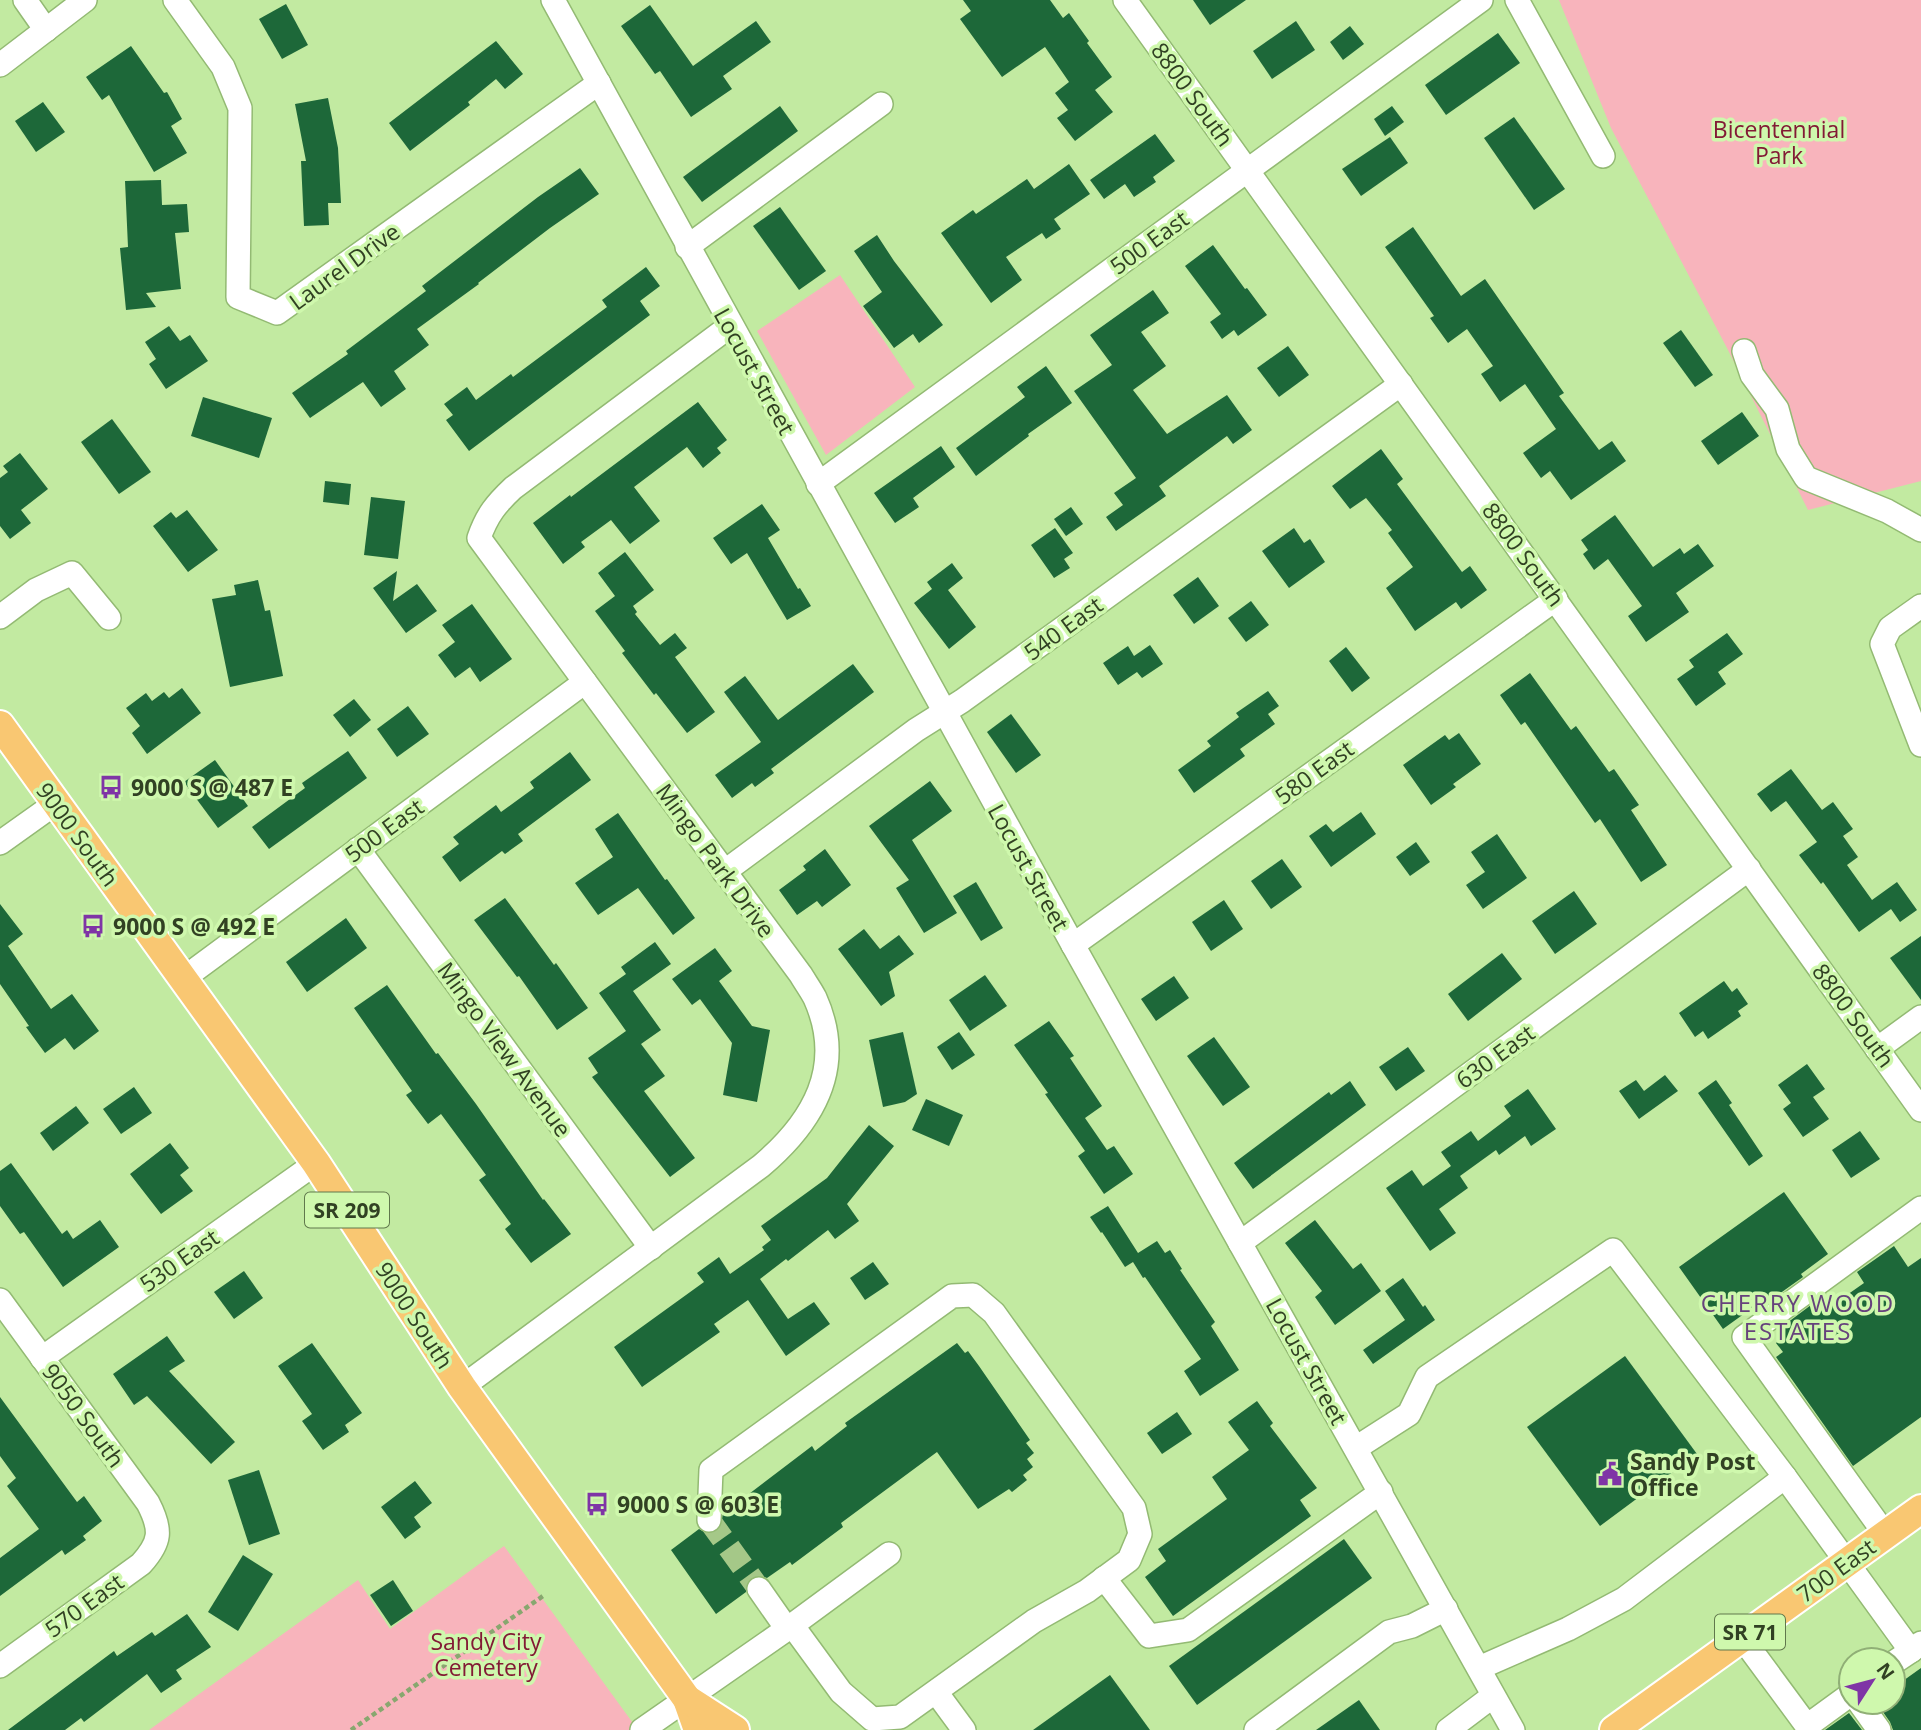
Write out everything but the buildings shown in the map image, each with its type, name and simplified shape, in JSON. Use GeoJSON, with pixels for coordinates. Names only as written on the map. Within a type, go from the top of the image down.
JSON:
{"type":"FeatureCollection","features":[{"type":"Feature","properties":{"kind":"main road","name":"9000 South"},"geometry":{"type":"LineString","coordinates":[[0,725],[316,1163],[462,1387],[687,1699],[698,1730]]}},
{"type":"Feature","properties":{"kind":"main road","name":"700 East"},"geometry":{"type":"LineString","coordinates":[[1614,1730],[1921,1509]]}},
{"type":"Feature","properties":{"kind":"main road","name":"9000 South"},"geometry":{"type":"LineString","coordinates":[[687,1699],[735,1730]]}},
{"type":"Feature","properties":{"kind":"street"},"geometry":{"type":"LineString","coordinates":[[25,0],[46,30]]}},
{"type":"Feature","properties":{"kind":"street"},"geometry":{"type":"LineString","coordinates":[[0,65],[85,0]]}},
{"type":"Feature","properties":{"kind":"street","name":"Laurel Drive"},"geometry":{"type":"LineString","coordinates":[[175,0],[223,67],[240,108],[238,297],[277,313],[599,83]]}},
{"type":"Feature","properties":{"kind":"street","name":"Locust Street"},"geometry":{"type":"LineString","coordinates":[[552,0],[1073,946],[1513,1730]]}},
{"type":"Feature","properties":{"kind":"street","name":"8800 South"},"geometry":{"type":"LineString","coordinates":[[1125,0],[1877,1049],[1920,1105]]}},
{"type":"Feature","properties":{"kind":"street","name":"500 East"},"geometry":{"type":"LineString","coordinates":[[818,484],[1481,0]]}},
{"type":"Feature","properties":{"kind":"street"},"geometry":{"type":"LineString","coordinates":[[1517,0],[1603,156]]}},
{"type":"Feature","properties":{"kind":"street"},"geometry":{"type":"LineString","coordinates":[[687,247],[881,104]]}},
{"type":"Feature","properties":{"kind":"street","name":"Mingo Park Drive"},"geometry":{"type":"LineString","coordinates":[[462,1387],[761,1166],[801,1127],[815,1102],[824,1077],[827,1050],[823,1023],[814,998],[801,975],[479,538],[486,518],[499,501],[526,476],[730,326]]}},
{"type":"Feature","properties":{"kind":"street"},"geometry":{"type":"LineString","coordinates":[[1744,351],[1752,375],[1777,409],[1788,449],[1806,478],[1887,511],[1921,530]]}},
{"type":"Feature","properties":{"kind":"street","name":"540 East"},"geometry":{"type":"LineString","coordinates":[[724,872],[916,730],[962,701],[1401,384]]}},
{"type":"Feature","properties":{"kind":"street"},"geometry":{"type":"LineString","coordinates":[[0,618],[36,590],[72,573],[109,618]]}},
{"type":"Feature","properties":{"kind":"street","name":"580 East"},"geometry":{"type":"LineString","coordinates":[[1073,946],[1556,599]]}},
{"type":"Feature","properties":{"kind":"street"},"geometry":{"type":"LineString","coordinates":[[1921,606],[1890,628],[1882,644],[1921,745]]}},
{"type":"Feature","properties":{"kind":"street","name":"500 East"},"geometry":{"type":"LineString","coordinates":[[184,978],[585,682]]}},
{"type":"Feature","properties":{"kind":"street"},"geometry":{"type":"LineString","coordinates":[[0,843],[56,803]]}},
{"type":"Feature","properties":{"kind":"street","name":"Mingo View Avenue"},"geometry":{"type":"LineString","coordinates":[[358,849],[651,1248]]}},
{"type":"Feature","properties":{"kind":"street","name":"630 East"},"geometry":{"type":"LineString","coordinates":[[1240,1243],[1749,869]]}},
{"type":"Feature","properties":{"kind":"street"},"geometry":{"type":"LineString","coordinates":[[1877,1049],[1921,1017]]}},
{"type":"Feature","properties":{"kind":"street","name":"530 East"},"geometry":{"type":"LineString","coordinates":[[42,1358],[316,1163]]}},
{"type":"Feature","properties":{"kind":"street"},"geometry":{"type":"LineString","coordinates":[[1885,1534],[1744,1337],[1921,1208]]}},
{"type":"Feature","properties":{"kind":"street"},"geometry":{"type":"LineString","coordinates":[[1356,1448],[1409,1414],[1427,1377],[1613,1250],[1847,1562],[1908,1652]]}},
{"type":"Feature","properties":{"kind":"street"},"geometry":{"type":"LineString","coordinates":[[709,1520],[711,1470],[952,1296],[973,1294],[994,1313],[1135,1508],[1140,1534],[1129,1560],[1087,1591],[1034,1621],[901,1717],[876,1724],[841,1692],[759,1589]]}},
{"type":"Feature","properties":{"kind":"street","name":"9050 South"},"geometry":{"type":"LineString","coordinates":[[0,1300],[148,1503],[156,1519],[158,1535]]}},
{"type":"Feature","properties":{"kind":"street"},"geometry":{"type":"LineString","coordinates":[[1479,1668],[1568,1629],[1624,1599],[1785,1478]]}},
{"type":"Feature","properties":{"kind":"street"},"geometry":{"type":"LineString","coordinates":[[1104,1578],[1149,1636],[1188,1630],[1381,1492]]}},
{"type":"Feature","properties":{"kind":"street","name":"570 East"},"geometry":{"type":"LineString","coordinates":[[0,1667],[141,1564],[152,1551],[158,1535]]}},
{"type":"Feature","properties":{"kind":"street"},"geometry":{"type":"LineString","coordinates":[[642,1730],[889,1554]]}},
{"type":"Feature","properties":{"kind":"street"},"geometry":{"type":"LineString","coordinates":[[1256,1730],[1389,1632],[1412,1626],[1446,1609]]}},
{"type":"Feature","properties":{"kind":"street"},"geometry":{"type":"LineString","coordinates":[[1742,1638],[1807,1726],[1837,1704]]}},
{"type":"Feature","properties":{"kind":"street"},"geometry":{"type":"LineString","coordinates":[[936,1692],[964,1730]]}},
{"type":"Feature","properties":{"kind":"street"},"geometry":{"type":"LineString","coordinates":[[1448,1730],[1493,1696]]}},
{"type":"Feature","properties":{"kind":"path"},"geometry":{"type":"LineString","coordinates":[[351,1730],[468,1649],[468,1642],[476,1643],[543,1596]]}},
{"type":"Feature","properties":{"kind":"green space","name":"Bicentennial Park"},"geometry":{"type":"Polygon","coordinates":[[[1559,0],[1921,0],[1921,481],[1808,510],[1727,348],[1611,128],[1559,0]]]}},
{"type":"Feature","properties":{"kind":"green space"},"geometry":{"type":"Polygon","coordinates":[[[840,275],[915,387],[826,455],[757,331],[840,275]]]}},
{"type":"Feature","properties":{"kind":"green space","name":"Sandy City Cemetery"},"geometry":{"type":"Polygon","coordinates":[[[504,1546],[638,1730],[149,1730],[358,1580],[390,1629],[504,1546]]]}},
{"type":"Feature","properties":{"kind":"tunnel"},"geometry":{"type":"LineString","coordinates":[[709,1520],[759,1589]]}},
{"type":"Feature","properties":{"kind":"place","name":"9000 S @ 487 E"},"geometry":{"type":"Point","coordinates":[111,787]}},
{"type":"Feature","properties":{"kind":"place","name":"9000 S @ 492 E"},"geometry":{"type":"Point","coordinates":[93,926]}},
{"type":"Feature","properties":{"kind":"place","name":"Sandy Post Office"},"geometry":{"type":"Point","coordinates":[1610,1474]}},
{"type":"Feature","properties":{"kind":"place","name":"9000 S @ 603 E"},"geometry":{"type":"Point","coordinates":[597,1504]}},
{"type":"Feature","properties":{"kind":"district","name":"CHERRY WOOD ESTATES"},"geometry":{"type":"Point","coordinates":[1798,1316]}}]}
